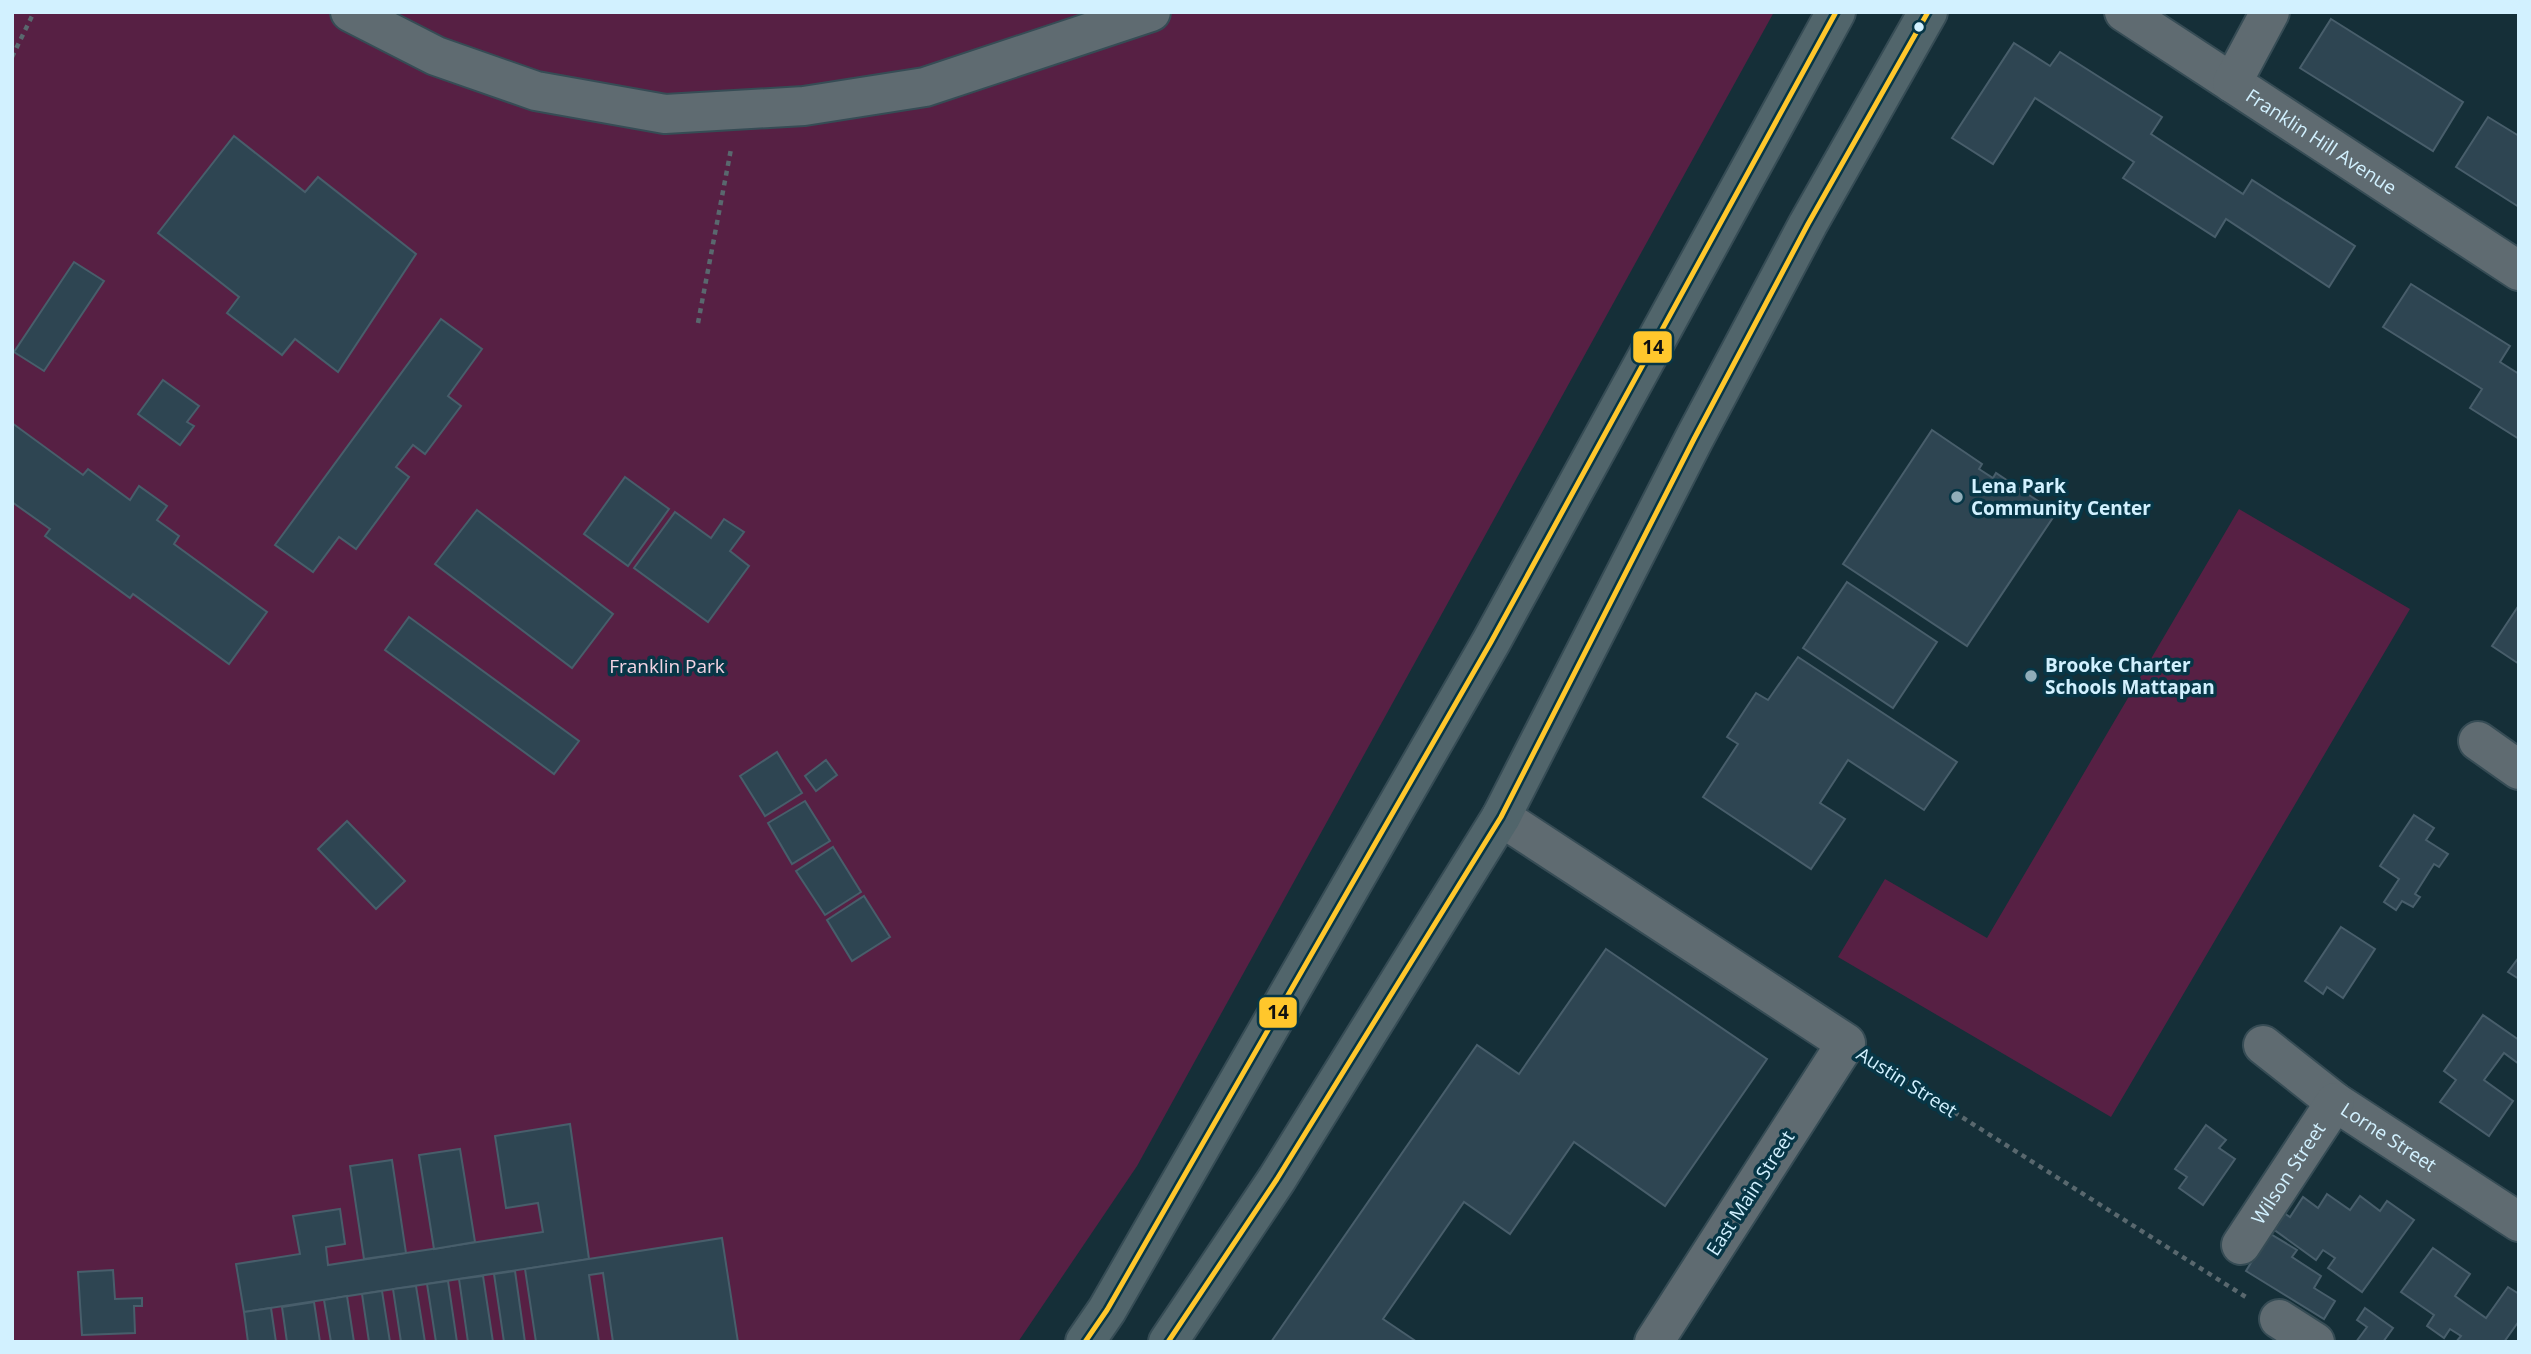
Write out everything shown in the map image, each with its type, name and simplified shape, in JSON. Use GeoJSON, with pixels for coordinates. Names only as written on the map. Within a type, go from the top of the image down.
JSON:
{"type":"FeatureCollection","features":[{"type":"Feature","properties":{"kind":"main road"},"geometry":{"type":"LineString","coordinates":[[1085,1342],[1114,1298],[1492,642],[1836,12]]}},
{"type":"Feature","properties":{"kind":"main road"},"geometry":{"type":"LineString","coordinates":[[1168,1342],[1278,1179],[1501,817],[1808,224],[1928,12]]}},
{"type":"Feature","properties":{"kind":"street"},"geometry":{"type":"LineString","coordinates":[[351,12],[436,55],[536,91],[665,114],[804,106],[925,87],[1151,12]]}},
{"type":"Feature","properties":{"kind":"street","name":"Franklin Hill Avenue"},"geometry":{"type":"LineString","coordinates":[[2124,12],[2519,271]]}},
{"type":"Feature","properties":{"kind":"street"},"geometry":{"type":"LineString","coordinates":[[2232,83],[2270,12]]}},
{"type":"Feature","properties":{"kind":"street"},"geometry":{"type":"LineString","coordinates":[[2478,741],[2519,770]]}},
{"type":"Feature","properties":{"kind":"street","name":"Austin Street"},"geometry":{"type":"LineString","coordinates":[[1501,817],[1846,1043]]}},
{"type":"Feature","properties":{"kind":"street","name":"East Main Street"},"geometry":{"type":"LineString","coordinates":[[1654,1342],[1846,1043]]}},
{"type":"Feature","properties":{"kind":"street","name":"Lorne Street"},"geometry":{"type":"LineString","coordinates":[[2263,1045],[2335,1102],[2515,1210]]}},
{"type":"Feature","properties":{"kind":"street","name":"Wilson Street"},"geometry":{"type":"LineString","coordinates":[[2241,1245],[2335,1102]]}},
{"type":"Feature","properties":{"kind":"street"},"geometry":{"type":"LineString","coordinates":[[2279,1318],[2315,1342]]}},
{"type":"Feature","properties":{"kind":"path"},"geometry":{"type":"LineString","coordinates":[[12,57],[34,12]]}},
{"type":"Feature","properties":{"kind":"path"},"geometry":{"type":"LineString","coordinates":[[698,323],[738,110]]}},
{"type":"Feature","properties":{"kind":"path","name":"Austin Street"},"geometry":{"type":"LineString","coordinates":[[1846,1043],[2279,1318]]}},
{"type":"Feature","properties":{"kind":"green space","name":"Franklin Park"},"geometry":{"type":"Polygon","coordinates":[[[12,12],[1774,12],[1137,1166],[1018,1342],[12,1342],[12,12]]]}},
{"type":"Feature","properties":{"kind":"green space"},"geometry":{"type":"Polygon","coordinates":[[[2239,509],[2410,609],[2111,1117],[1838,957],[1885,879],[1987,938],[2239,509]]]}},
{"type":"Feature","properties":{"kind":"building"},"geometry":{"type":"Polygon","coordinates":[[[2331,19],[2463,102],[2433,151],[2300,68],[2331,19]]]}},
{"type":"Feature","properties":{"kind":"building"},"geometry":{"type":"Polygon","coordinates":[[[2014,43],[2050,66],[2060,52],[2162,117],[2151,134],[2243,194],[2252,180],[2355,246],[2329,287],[2226,219],[2215,237],[2123,178],[2134,162],[2035,98],[1993,164],[1952,138],[2014,43]]]}},
{"type":"Feature","properties":{"kind":"building"},"geometry":{"type":"Polygon","coordinates":[[[2488,117],[2519,136],[2519,207],[2456,167],[2488,117]]]}},
{"type":"Feature","properties":{"kind":"building"},"geometry":{"type":"Polygon","coordinates":[[[234,136],[305,192],[318,177],[416,254],[338,372],[295,339],[282,355],[227,313],[239,297],[158,233],[234,136]]]}},
{"type":"Feature","properties":{"kind":"building"},"geometry":{"type":"Polygon","coordinates":[[[74,262],[104,281],[44,371],[14,352],[74,262]]]}},
{"type":"Feature","properties":{"kind":"building"},"geometry":{"type":"Polygon","coordinates":[[[2411,284],[2510,346],[2500,362],[2519,374],[2519,439],[2470,408],[2482,389],[2383,327],[2411,284]]]}},
{"type":"Feature","properties":{"kind":"building"},"geometry":{"type":"Polygon","coordinates":[[[441,319],[482,349],[448,396],[461,406],[425,454],[413,445],[396,467],[409,477],[356,549],[339,537],[313,572],[275,545],[441,319]]]}},
{"type":"Feature","properties":{"kind":"building"},"geometry":{"type":"Polygon","coordinates":[[[163,380],[199,406],[187,422],[194,426],[180,445],[138,414],[163,380]]]}},
{"type":"Feature","properties":{"kind":"building"},"geometry":{"type":"Polygon","coordinates":[[[12,423],[83,475],[88,469],[130,500],[139,486],[167,506],[157,520],[179,536],[174,544],[267,612],[229,664],[133,594],[130,598],[45,536],[50,529],[12,502],[12,423]]]}},
{"type":"Feature","properties":{"kind":"building"},"geometry":{"type":"Polygon","coordinates":[[[1932,430],[1982,464],[1979,469],[1993,478],[1996,473],[2056,513],[1967,646],[1843,564],[1932,430]]]}},
{"type":"Feature","properties":{"kind":"building"},"geometry":{"type":"Polygon","coordinates":[[[625,477],[669,509],[628,566],[584,534],[625,477]]]}},
{"type":"Feature","properties":{"kind":"building"},"geometry":{"type":"Polygon","coordinates":[[[477,510],[613,614],[572,668],[435,564],[477,510]]]}},
{"type":"Feature","properties":{"kind":"building"},"geometry":{"type":"Polygon","coordinates":[[[675,512],[711,538],[724,519],[744,532],[730,551],[749,566],[708,622],[634,568],[675,512]]]}},
{"type":"Feature","properties":{"kind":"building"},"geometry":{"type":"Polygon","coordinates":[[[1847,582],[1937,642],[1893,708],[1803,648],[1847,582]]]}},
{"type":"Feature","properties":{"kind":"building"},"geometry":{"type":"Polygon","coordinates":[[[2519,605],[2519,664],[2492,646],[2519,605]]]}},
{"type":"Feature","properties":{"kind":"building"},"geometry":{"type":"Polygon","coordinates":[[[409,617],[579,741],[554,774],[385,650],[409,617]]]}},
{"type":"Feature","properties":{"kind":"building"},"geometry":{"type":"Polygon","coordinates":[[[1798,657],[1957,762],[1924,810],[1848,760],[1820,803],[1845,819],[1811,869],[1703,797],[1738,744],[1727,737],[1756,693],[1768,700],[1798,657]]]}},
{"type":"Feature","properties":{"kind":"building"},"geometry":{"type":"Polygon","coordinates":[[[777,752],[802,793],[765,816],[740,776],[777,752]]]}},
{"type":"Feature","properties":{"kind":"building"},"geometry":{"type":"Polygon","coordinates":[[[826,760],[837,775],[816,791],[805,776],[826,760]]]}},
{"type":"Feature","properties":{"kind":"building"},"geometry":{"type":"Polygon","coordinates":[[[805,801],[830,841],[792,864],[768,823],[805,801]]]}},
{"type":"Feature","properties":{"kind":"building"},"geometry":{"type":"Polygon","coordinates":[[[2414,815],[2434,828],[2426,840],[2448,854],[2439,867],[2434,864],[2415,894],[2420,897],[2413,907],[2402,901],[2396,910],[2384,902],[2399,879],[2380,866],[2414,815]]]}},
{"type":"Feature","properties":{"kind":"building"},"geometry":{"type":"Polygon","coordinates":[[[347,821],[405,881],[376,909],[318,849],[347,821]]]}},
{"type":"Feature","properties":{"kind":"building"},"geometry":{"type":"Polygon","coordinates":[[[833,847],[861,892],[825,915],[796,871],[833,847]]]}},
{"type":"Feature","properties":{"kind":"building"},"geometry":{"type":"Polygon","coordinates":[[[864,896],[890,937],[852,961],[827,920],[864,896]]]}},
{"type":"Feature","properties":{"kind":"building"},"geometry":{"type":"Polygon","coordinates":[[[2341,927],[2375,949],[2343,998],[2327,987],[2323,994],[2305,981],[2341,927]]]}},
{"type":"Feature","properties":{"kind":"building"},"geometry":{"type":"Polygon","coordinates":[[[1606,949],[1767,1059],[1665,1206],[1574,1142],[1510,1234],[1464,1202],[1383,1319],[1417,1342],[1271,1342],[1477,1045],[1519,1074],[1606,949]]]}},
{"type":"Feature","properties":{"kind":"building"},"geometry":{"type":"Polygon","coordinates":[[[2519,957],[2519,979],[2508,972],[2519,957]]]}},
{"type":"Feature","properties":{"kind":"building"},"geometry":{"type":"Polygon","coordinates":[[[2483,1015],[2519,1040],[2519,1064],[2504,1053],[2484,1080],[2513,1101],[2489,1136],[2440,1102],[2456,1080],[2444,1071],[2483,1015]]]}},
{"type":"Feature","properties":{"kind":"building"},"geometry":{"type":"Polygon","coordinates":[[[570,1124],[589,1259],[244,1312],[236,1264],[300,1254],[293,1216],[340,1209],[345,1244],[326,1247],[328,1265],[543,1232],[538,1203],[506,1208],[495,1136],[570,1124]]]}},
{"type":"Feature","properties":{"kind":"building"},"geometry":{"type":"Polygon","coordinates":[[[2206,1125],[2226,1140],[2219,1148],[2235,1159],[2203,1205],[2179,1188],[2187,1177],[2175,1169],[2206,1125]]]}},
{"type":"Feature","properties":{"kind":"building"},"geometry":{"type":"Polygon","coordinates":[[[460,1149],[475,1242],[434,1249],[419,1155],[460,1149]]]}},
{"type":"Feature","properties":{"kind":"building"},"geometry":{"type":"Polygon","coordinates":[[[392,1160],[406,1253],[364,1259],[350,1166],[392,1160]]]}},
{"type":"Feature","properties":{"kind":"building"},"geometry":{"type":"Polygon","coordinates":[[[2327,1194],[2350,1210],[2360,1196],[2380,1211],[2387,1201],[2414,1220],[2362,1292],[2328,1268],[2335,1258],[2323,1250],[2316,1260],[2273,1229],[2284,1213],[2290,1217],[2303,1197],[2318,1208],[2327,1194]]]}},
{"type":"Feature","properties":{"kind":"building"},"geometry":{"type":"Polygon","coordinates":[[[2269,1233],[2297,1250],[2292,1257],[2321,1276],[2314,1288],[2335,1301],[2324,1319],[2246,1271],[2269,1233]]]}},
{"type":"Feature","properties":{"kind":"building"},"geometry":{"type":"Polygon","coordinates":[[[722,1238],[738,1342],[613,1342],[603,1273],[589,1275],[599,1342],[536,1342],[525,1269],[722,1238]]]}},
{"type":"Feature","properties":{"kind":"building"},"geometry":{"type":"Polygon","coordinates":[[[2433,1248],[2470,1274],[2455,1296],[2486,1318],[2508,1287],[2519,1294],[2519,1321],[2504,1342],[2456,1342],[2461,1336],[2450,1329],[2444,1338],[2427,1326],[2434,1315],[2401,1292],[2433,1248]]]}},
{"type":"Feature","properties":{"kind":"building"},"geometry":{"type":"Polygon","coordinates":[[[113,1270],[115,1299],[142,1298],[142,1306],[134,1306],[135,1333],[82,1335],[78,1272],[113,1270]]]}},
{"type":"Feature","properties":{"kind":"building"},"geometry":{"type":"Polygon","coordinates":[[[515,1271],[525,1342],[504,1342],[494,1274],[515,1271]]]}},
{"type":"Feature","properties":{"kind":"building"},"geometry":{"type":"Polygon","coordinates":[[[483,1276],[493,1342],[468,1342],[459,1279],[483,1276]]]}},
{"type":"Feature","properties":{"kind":"building"},"geometry":{"type":"Polygon","coordinates":[[[448,1281],[457,1342],[436,1342],[427,1284],[448,1281]]]}},
{"type":"Feature","properties":{"kind":"building"},"geometry":{"type":"Polygon","coordinates":[[[416,1286],[425,1342],[401,1342],[393,1289],[416,1286]]]}},
{"type":"Feature","properties":{"kind":"building"},"geometry":{"type":"Polygon","coordinates":[[[382,1291],[390,1342],[369,1342],[362,1294],[382,1291]]]}},
{"type":"Feature","properties":{"kind":"building"},"geometry":{"type":"Polygon","coordinates":[[[347,1296],[354,1342],[331,1342],[324,1300],[347,1296]]]}},
{"type":"Feature","properties":{"kind":"building"},"geometry":{"type":"Polygon","coordinates":[[[314,1302],[320,1342],[287,1342],[282,1307],[314,1302]]]}},
{"type":"Feature","properties":{"kind":"building"},"geometry":{"type":"Polygon","coordinates":[[[271,1308],[276,1342],[248,1342],[244,1312],[271,1308]]]}},
{"type":"Feature","properties":{"kind":"building"},"geometry":{"type":"Polygon","coordinates":[[[2365,1308],[2393,1328],[2383,1342],[2356,1342],[2367,1327],[2357,1320],[2365,1308]]]}},
{"type":"Feature","properties":{"kind":"transit line","name":"14"},"geometry":{"type":"LineString","coordinates":[[1085,1342],[1107,1310],[1491,642],[1836,12]]}},
{"type":"Feature","properties":{"kind":"transit line","name":"14"},"geometry":{"type":"LineString","coordinates":[[1168,1342],[1277,1179],[1501,817],[1694,439],[1808,224],[1928,12]]}},
{"type":"Feature","properties":{"kind":"place","name":"Lena Park Community Center"},"geometry":{"type":"Point","coordinates":[1957,497]}},
{"type":"Feature","properties":{"kind":"place","name":"Brooke Charter Schools Mattapan"},"geometry":{"type":"Point","coordinates":[2031,676]}}]}
